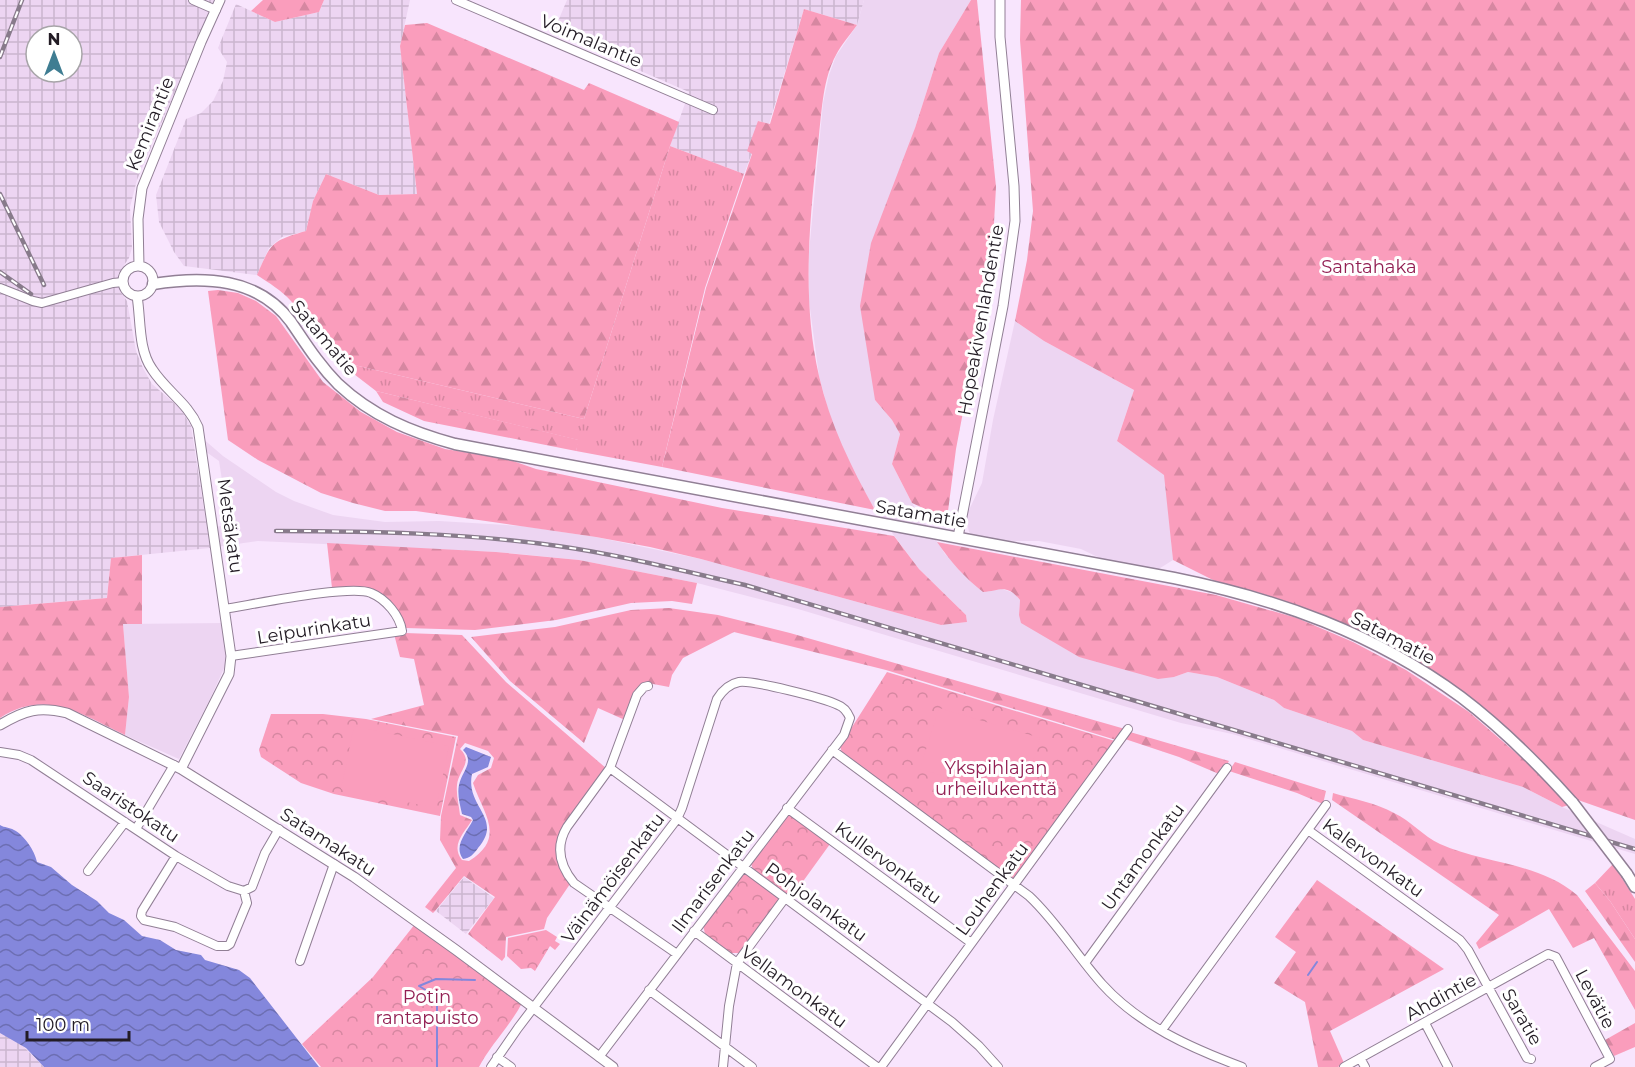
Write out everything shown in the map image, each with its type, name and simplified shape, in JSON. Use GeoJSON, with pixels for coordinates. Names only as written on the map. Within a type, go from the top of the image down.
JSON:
{"type":"FeatureCollection","features":[{"type":"Feature","properties":{"kind":"main road","name":"Satamatie"},"geometry":{"type":"LineString","coordinates":[[153,284],[187,280],[219,280],[256,292],[283,312],[316,359],[349,393],[392,423],[429,437],[465,446],[1217,587],[1316,616],[1386,650],[1462,698],[1536,763],[1574,803],[1635,887]]}},
{"type":"Feature","properties":{"kind":"street"},"geometry":{"type":"LineString","coordinates":[[193,0],[218,5]]}},
{"type":"Feature","properties":{"kind":"street","name":"Voimalantie"},"geometry":{"type":"LineString","coordinates":[[456,0],[713,110]]}},
{"type":"Feature","properties":{"kind":"street","name":"Hopeakivenlahdentie"},"geometry":{"type":"LineString","coordinates":[[958,537],[1003,306],[1015,222],[1014,186],[1000,47],[1000,0]]}},
{"type":"Feature","properties":{"kind":"street","name":"Kemirantie"},"geometry":{"type":"LineString","coordinates":[[139,266],[138,219],[142,188],[218,5]]}},
{"type":"Feature","properties":{"kind":"street"},"geometry":{"type":"LineString","coordinates":[[139,266],[151,273],[153,284],[147,294],[137,296],[128,293],[123,282],[129,269],[139,266]]}},
{"type":"Feature","properties":{"kind":"street"},"geometry":{"type":"LineString","coordinates":[[0,288],[42,303],[123,282]]}},
{"type":"Feature","properties":{"kind":"street","name":"Metsäkatu"},"geometry":{"type":"LineString","coordinates":[[136,829],[178,767],[229,674],[231,656],[198,427],[189,410],[164,385],[147,362],[137,296]]}},
{"type":"Feature","properties":{"kind":"street","name":"Leipurinkatu"},"geometry":{"type":"LineString","coordinates":[[224,609],[332,592],[370,592],[395,613],[402,631],[231,656]]}},
{"type":"Feature","properties":{"kind":"street","name":"Väinämöisenkatu"},"geometry":{"type":"LineString","coordinates":[[491,1067],[677,819],[717,699],[729,686],[737,682],[756,683],[829,701],[845,709],[850,718],[849,723]]}},
{"type":"Feature","properties":{"kind":"street"},"geometry":{"type":"LineString","coordinates":[[648,686],[637,694],[610,768],[561,837],[559,851],[568,876],[574,883],[677,954]]}},
{"type":"Feature","properties":{"kind":"street","name":"Satamakatu"},"geometry":{"type":"LineString","coordinates":[[0,724],[25,711],[49,708],[67,713],[178,767],[391,902],[613,1067]]}},
{"type":"Feature","properties":{"kind":"street","name":"Ilmarisenkatu"},"geometry":{"type":"LineString","coordinates":[[599,1057],[832,750],[849,723]]}},
{"type":"Feature","properties":{"kind":"street","name":"Louhenkatu"},"geometry":{"type":"LineString","coordinates":[[879,1067],[928,1004],[970,942],[1128,729]]}},
{"type":"Feature","properties":{"kind":"street"},"geometry":{"type":"LineString","coordinates":[[832,750],[1014,884],[1051,918],[1102,984],[1139,1017],[1205,1053],[1242,1067]]}},
{"type":"Feature","properties":{"kind":"street","name":"Saaristokatu"},"geometry":{"type":"LineString","coordinates":[[0,752],[19,755],[31,760],[176,856],[228,886],[244,891]]}},
{"type":"Feature","properties":{"kind":"street","name":"Pohjolankatu"},"geometry":{"type":"LineString","coordinates":[[610,768],[928,1004],[968,1036],[998,1067]]}},
{"type":"Feature","properties":{"kind":"street","name":"Untamonkatu"},"geometry":{"type":"LineString","coordinates":[[1085,963],[1227,768]]}},
{"type":"Feature","properties":{"kind":"street"},"geometry":{"type":"LineString","coordinates":[[1308,830],[1326,805]]}},
{"type":"Feature","properties":{"kind":"street","name":"Kullervonkatu"},"geometry":{"type":"LineString","coordinates":[[787,808],[970,942]]}},
{"type":"Feature","properties":{"kind":"street"},"geometry":{"type":"LineString","coordinates":[[88,871],[125,822]]}},
{"type":"Feature","properties":{"kind":"street"},"geometry":{"type":"LineString","coordinates":[[176,856],[141,916],[144,920],[175,927],[223,947],[230,944],[247,903],[244,891],[252,887],[265,853],[279,830]]}},
{"type":"Feature","properties":{"kind":"street","name":"Kalervonkatu"},"geometry":{"type":"LineString","coordinates":[[1162,1030],[1308,830],[1460,940],[1489,988]]}},
{"type":"Feature","properties":{"kind":"street"},"geometry":{"type":"LineString","coordinates":[[300,961],[334,864]]}},
{"type":"Feature","properties":{"kind":"street"},"geometry":{"type":"LineString","coordinates":[[723,1067],[737,963],[784,898]]}},
{"type":"Feature","properties":{"kind":"street","name":"Vellamonkatu"},"geometry":{"type":"LineString","coordinates":[[694,931],[879,1067]]}},
{"type":"Feature","properties":{"kind":"street","name":"Ahdintie"},"geometry":{"type":"LineString","coordinates":[[1344,1067],[1548,954],[1552,954]]}},
{"type":"Feature","properties":{"kind":"street","name":"Levätie"},"geometry":{"type":"LineString","coordinates":[[1552,954],[1556,957],[1610,1059],[1595,1067]]}},
{"type":"Feature","properties":{"kind":"street","name":"Saratie"},"geometry":{"type":"LineString","coordinates":[[1489,988],[1527,1058],[1531,1059]]}},
{"type":"Feature","properties":{"kind":"street"},"geometry":{"type":"LineString","coordinates":[[649,990],[752,1067]]}},
{"type":"Feature","properties":{"kind":"street"},"geometry":{"type":"LineString","coordinates":[[1425,1023],[1448,1067]]}},
{"type":"Feature","properties":{"kind":"street"},"geometry":{"type":"LineString","coordinates":[[497,1057],[511,1067]]}},
{"type":"Feature","properties":{"kind":"street"},"geometry":{"type":"LineString","coordinates":[[1360,1058],[1365,1067]]}},
{"type":"Feature","properties":{"kind":"shaded area"},"geometry":{"type":"Polygon","coordinates":[[[0,0],[214,0],[137,180],[130,207],[132,248],[129,258],[118,274],[120,291],[127,301],[136,351],[143,368],[152,384],[180,408],[191,426],[210,548],[111,558],[107,598],[0,607],[0,0]]]}},
{"type":"Feature","properties":{"kind":"shaded area"},"geometry":{"type":"Polygon","coordinates":[[[324,0],[410,0],[400,46],[417,194],[379,195],[326,174],[313,201],[306,231],[282,237],[269,248],[257,275],[184,266],[159,222],[156,195],[186,119],[201,113],[213,101],[223,81],[227,62],[218,48],[236,4],[275,22],[319,12],[324,0]]]}},
{"type":"Feature","properties":{"kind":"shaded area"},"geometry":{"type":"Polygon","coordinates":[[[567,0],[864,0],[857,25],[804,9],[769,124],[759,121],[748,152],[752,153],[744,174],[670,146],[689,92],[553,33],[567,0]]]}},
{"type":"Feature","properties":{"kind":"shaded area"},"geometry":{"type":"Polygon","coordinates":[[[864,0],[971,0],[939,53],[915,128],[875,400],[892,420],[900,434],[892,464],[912,503],[945,554],[990,591],[999,588],[1014,593],[1020,600],[1019,615],[1038,632],[1079,657],[1174,677],[1188,672],[1217,677],[1274,700],[1284,708],[1352,731],[1363,740],[1523,787],[1635,839],[1635,854],[1232,734],[1181,723],[798,609],[697,583],[579,560],[497,552],[258,541],[216,547],[214,527],[229,525],[219,461],[202,449],[201,437],[223,456],[276,492],[333,515],[385,522],[439,521],[522,526],[596,537],[701,559],[941,625],[967,622],[966,615],[919,569],[875,510],[849,464],[833,428],[819,376],[809,301],[809,252],[823,103],[836,56],[857,25],[864,0]]]}},
{"type":"Feature","properties":{"kind":"shaded area"},"geometry":{"type":"Polygon","coordinates":[[[1015,321],[1044,341],[1134,390],[1117,441],[1165,475],[1173,560],[1157,570],[1102,559],[1081,549],[1039,541],[1004,541],[976,537],[969,532],[967,514],[982,483],[1015,321]]]}},
{"type":"Feature","properties":{"kind":"shaded area"},"geometry":{"type":"Polygon","coordinates":[[[224,623],[226,664],[179,759],[125,735],[129,697],[123,624],[224,623]]]}},
{"type":"Feature","properties":{"kind":"shaded area"},"geometry":{"type":"Polygon","coordinates":[[[464,877],[494,898],[466,934],[436,911],[464,877]]]}},
{"type":"Feature","properties":{"kind":"shaded area"},"geometry":{"type":"Polygon","coordinates":[[[0,1032],[18,1041],[44,1067],[0,1067],[0,1032]]]}},
{"type":"Feature","properties":{"kind":"green space"},"geometry":{"type":"Polygon","coordinates":[[[263,0],[324,0],[319,12],[275,22],[251,11],[263,0]]]}},
{"type":"Feature","properties":{"kind":"green space"},"geometry":{"type":"Polygon","coordinates":[[[971,0],[977,0],[996,187],[992,259],[956,449],[947,519],[912,503],[892,464],[900,434],[892,420],[875,400],[860,306],[871,243],[915,128],[939,53],[971,0]]]}},
{"type":"Feature","properties":{"kind":"green space","name":"Santahaka"},"geometry":{"type":"Polygon","coordinates":[[[1021,0],[1635,0],[1635,820],[1578,800],[1532,751],[1469,698],[1302,608],[1260,593],[1219,583],[1173,560],[1164,475],[1117,441],[1134,390],[1044,341],[1015,321],[1027,260],[1033,211],[1020,40],[1021,0]]]}},
{"type":"Feature","properties":{"kind":"green space"},"geometry":{"type":"Polygon","coordinates":[[[804,9],[857,25],[836,55],[828,74],[824,94],[810,226],[810,316],[819,376],[829,411],[842,445],[875,510],[662,467],[706,288],[752,154],[747,151],[758,121],[770,124],[804,9]]]}},
{"type":"Feature","properties":{"kind":"green space"},"geometry":{"type":"Polygon","coordinates":[[[427,23],[584,90],[589,83],[679,122],[584,419],[337,361],[291,301],[257,275],[269,250],[274,245],[306,231],[313,201],[326,174],[379,195],[417,194],[400,46],[405,25],[427,23]]]}},
{"type":"Feature","properties":{"kind":"green space"},"geometry":{"type":"Polygon","coordinates":[[[670,146],[744,174],[705,288],[662,467],[576,451],[578,440],[376,391],[337,361],[584,419],[670,146]]]}},
{"type":"Feature","properties":{"kind":"green space"},"geometry":{"type":"Polygon","coordinates":[[[208,291],[238,293],[256,301],[276,316],[323,382],[361,412],[397,432],[445,449],[507,459],[536,469],[722,508],[894,536],[919,569],[966,615],[967,622],[941,625],[650,547],[416,511],[385,511],[321,493],[258,460],[228,440],[208,291]]]}},
{"type":"Feature","properties":{"kind":"green space"},"geometry":{"type":"Polygon","coordinates":[[[376,391],[579,440],[576,451],[424,421],[383,402],[376,391]]]}},
{"type":"Feature","properties":{"kind":"green space"},"geometry":{"type":"Polygon","coordinates":[[[937,542],[1216,595],[1297,618],[1353,642],[1406,670],[1469,712],[1524,760],[1569,805],[1562,807],[1523,787],[1363,740],[1352,731],[1284,708],[1274,700],[1217,677],[1188,672],[1158,679],[1079,657],[1021,623],[1020,600],[1011,591],[1003,589],[983,592],[958,569],[937,542]]]}},
{"type":"Feature","properties":{"kind":"green space"},"geometry":{"type":"Polygon","coordinates":[[[327,543],[496,552],[579,560],[697,583],[692,604],[672,601],[631,603],[556,620],[475,630],[405,628],[394,605],[378,593],[357,588],[332,588],[327,543]]]}},
{"type":"Feature","properties":{"kind":"green space"},"geometry":{"type":"Polygon","coordinates":[[[142,555],[142,624],[123,624],[129,697],[125,735],[79,713],[48,705],[33,705],[17,709],[0,718],[0,607],[107,598],[111,558],[142,555]]]}},
{"type":"Feature","properties":{"kind":"green space"},"geometry":{"type":"Polygon","coordinates":[[[669,608],[718,615],[790,633],[1125,729],[1116,740],[886,670],[734,632],[683,658],[672,675],[669,687],[648,683],[625,720],[598,708],[584,743],[510,681],[471,637],[555,627],[631,610],[669,608]]]}},
{"type":"Feature","properties":{"kind":"green space"},"geometry":{"type":"Polygon","coordinates":[[[394,634],[462,635],[506,682],[607,769],[571,816],[557,844],[558,863],[570,884],[547,918],[544,929],[506,937],[505,957],[502,961],[468,934],[495,897],[464,876],[433,913],[425,907],[456,868],[440,840],[441,816],[458,736],[371,719],[424,705],[414,659],[400,657],[394,634]],[[465,743],[460,749],[466,758],[457,785],[460,815],[472,820],[458,844],[462,860],[469,861],[480,852],[490,834],[486,815],[473,783],[478,775],[491,768],[494,758],[488,751],[465,743]]]}},
{"type":"Feature","properties":{"kind":"green space","name":"Ykspihlajan urheilukenttä"},"geometry":{"type":"Polygon","coordinates":[[[887,672],[1115,741],[1013,879],[842,753],[840,746],[887,672]]]}},
{"type":"Feature","properties":{"kind":"green space"},"geometry":{"type":"Polygon","coordinates":[[[939,708],[1040,738],[1022,799],[920,769],[939,708]]]}},
{"type":"Feature","properties":{"kind":"green space"},"geometry":{"type":"Polygon","coordinates":[[[271,714],[323,714],[366,719],[456,737],[440,816],[334,794],[301,783],[261,757],[259,750],[271,714]]]}},
{"type":"Feature","properties":{"kind":"green space"},"geometry":{"type":"Polygon","coordinates":[[[354,726],[449,746],[436,808],[341,789],[354,726]]]}},
{"type":"Feature","properties":{"kind":"green space"},"geometry":{"type":"Polygon","coordinates":[[[1130,732],[1229,761],[1225,768],[1221,767],[1219,774],[1179,757],[1125,739],[1130,732]]]}},
{"type":"Feature","properties":{"kind":"green space"},"geometry":{"type":"Polygon","coordinates":[[[1235,762],[1326,791],[1323,804],[1229,771],[1235,762]]]}},
{"type":"Feature","properties":{"kind":"green space"},"geometry":{"type":"Polygon","coordinates":[[[1333,793],[1372,804],[1400,816],[1428,837],[1457,851],[1528,870],[1562,884],[1577,895],[1635,971],[1635,1010],[1594,938],[1573,948],[1549,909],[1479,949],[1476,943],[1499,915],[1332,800],[1333,793]]]}},
{"type":"Feature","properties":{"kind":"green space"},"geometry":{"type":"Polygon","coordinates":[[[789,813],[830,844],[791,898],[753,870],[751,863],[789,813]]]}},
{"type":"Feature","properties":{"kind":"green space"},"geometry":{"type":"Polygon","coordinates":[[[1613,864],[1635,899],[1635,939],[1595,883],[1613,864]]]}},
{"type":"Feature","properties":{"kind":"green space"},"geometry":{"type":"Polygon","coordinates":[[[741,875],[749,875],[778,897],[779,902],[741,953],[729,953],[705,934],[703,925],[741,875]]]}},
{"type":"Feature","properties":{"kind":"green space"},"geometry":{"type":"Polygon","coordinates":[[[1317,880],[1444,969],[1330,1031],[1344,1063],[1338,1067],[1318,1067],[1305,1002],[1274,983],[1296,952],[1275,937],[1317,880]]]}},
{"type":"Feature","properties":{"kind":"green space"},"geometry":{"type":"Polygon","coordinates":[[[1595,883],[1635,939],[1635,962],[1585,891],[1595,883]]]}},
{"type":"Feature","properties":{"kind":"green space","name":"Potin rantapuisto"},"geometry":{"type":"Polygon","coordinates":[[[415,924],[522,1003],[512,1019],[479,1067],[321,1067],[302,1044],[373,977],[415,924]]]}},
{"type":"Feature","properties":{"kind":"green space"},"geometry":{"type":"Polygon","coordinates":[[[546,930],[557,937],[555,941],[560,944],[555,950],[550,946],[535,971],[531,968],[521,969],[507,956],[508,938],[546,930]]]}},
{"type":"Feature","properties":{"kind":"green space"},"geometry":{"type":"Polygon","coordinates":[[[1635,1023],[1635,1047],[1614,1056],[1605,1040],[1635,1023]]]}},
{"type":"Feature","properties":{"kind":"water"},"geometry":{"type":"Polygon","coordinates":[[[466,747],[491,757],[488,767],[472,774],[471,785],[486,820],[485,838],[473,854],[463,859],[460,854],[460,844],[473,820],[462,814],[459,796],[459,785],[468,763],[463,750],[466,747]]]}},
{"type":"Feature","properties":{"kind":"water"},"geometry":{"type":"Polygon","coordinates":[[[0,825],[18,832],[25,839],[37,862],[51,867],[72,885],[97,901],[109,913],[124,920],[142,936],[160,940],[176,950],[201,955],[205,960],[239,970],[250,978],[319,1067],[44,1067],[26,1048],[0,1033],[0,825]]]}},
{"type":"Feature","properties":{"kind":"waterway"},"geometry":{"type":"LineString","coordinates":[[1308,975],[1317,962]]}},
{"type":"Feature","properties":{"kind":"waterway"},"geometry":{"type":"LineString","coordinates":[[437,1067],[437,997],[419,986],[436,979],[475,980]]}},
{"type":"Feature","properties":{"kind":"railway"},"geometry":{"type":"LineString","coordinates":[[0,57],[22,0]]}},
{"type":"Feature","properties":{"kind":"railway"},"geometry":{"type":"LineString","coordinates":[[0,194],[44,285]]}},
{"type":"Feature","properties":{"kind":"railway"},"geometry":{"type":"LineString","coordinates":[[0,272],[31,294]]}},
{"type":"Feature","properties":{"kind":"railway"},"geometry":{"type":"LineString","coordinates":[[276,531],[417,534],[488,538],[558,546],[745,585],[1635,849]]}}]}
